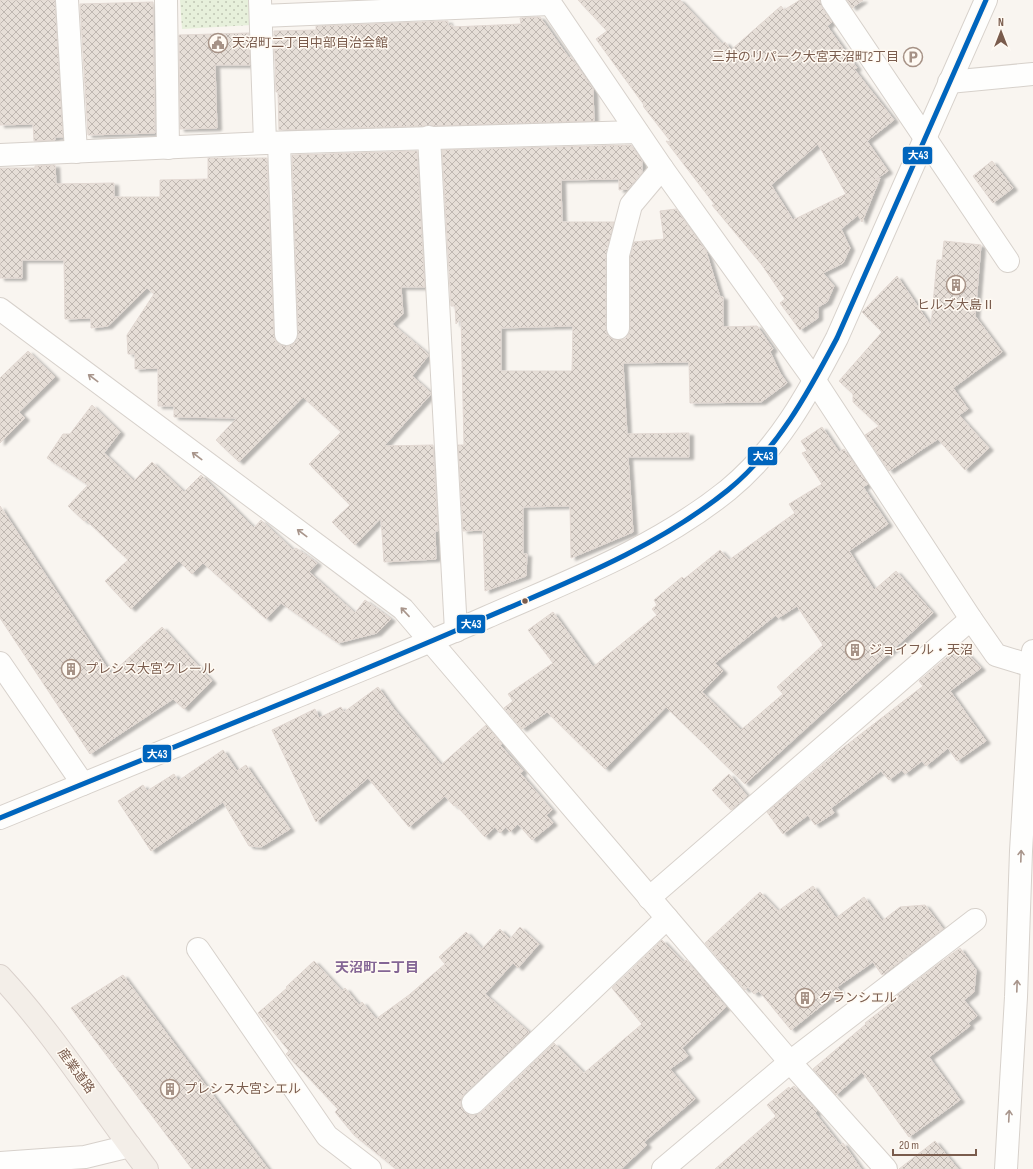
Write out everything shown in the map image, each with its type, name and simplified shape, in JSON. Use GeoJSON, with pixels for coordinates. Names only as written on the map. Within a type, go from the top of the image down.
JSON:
{"type":"FeatureCollection","features":[{"type":"Feature","properties":{"kind":"main road","name":"産業道路"},"geometry":{"type":"LineString","coordinates":[[0,976],[58,1046],[147,1169]]}},
{"type":"Feature","properties":{"kind":"street"},"geometry":{"type":"LineString","coordinates":[[67,0],[76,152]]}},
{"type":"Feature","properties":{"kind":"street"},"geometry":{"type":"LineString","coordinates":[[166,0],[168,148]]}},
{"type":"Feature","properties":{"kind":"street"},"geometry":{"type":"LineString","coordinates":[[832,0],[1008,261]]}},
{"type":"Feature","properties":{"kind":"street"},"geometry":{"type":"LineString","coordinates":[[0,818],[430,642],[610,563],[656,540],[694,516],[730,488],[765,454],[792,419],[815,382],[840,330],[986,0]]}},
{"type":"Feature","properties":{"kind":"street"},"geometry":{"type":"LineString","coordinates":[[286,334],[272,143],[260,8],[549,2],[662,168],[815,382],[996,655],[1033,658],[1021,851],[1016,997],[1006,1169]]}},
{"type":"Feature","properties":{"kind":"street"},"geometry":{"type":"LineString","coordinates":[[949,82],[1033,74]]}},
{"type":"Feature","properties":{"kind":"street"},"geometry":{"type":"LineString","coordinates":[[0,155],[272,143],[637,132]]}},
{"type":"Feature","properties":{"kind":"street"},"geometry":{"type":"LineString","coordinates":[[429,138],[456,631]]}},
{"type":"Feature","properties":{"kind":"street"},"geometry":{"type":"LineString","coordinates":[[618,328],[618,255],[631,205],[662,168]]}},
{"type":"Feature","properties":{"kind":"street"},"geometry":{"type":"LineString","coordinates":[[0,309],[403,609],[790,1062],[886,1169]]}},
{"type":"Feature","properties":{"kind":"street"},"geometry":{"type":"LineString","coordinates":[[649,898],[971,619]]}},
{"type":"Feature","properties":{"kind":"street"},"geometry":{"type":"LineString","coordinates":[[0,663],[83,784]]}},
{"type":"Feature","properties":{"kind":"street"},"geometry":{"type":"LineString","coordinates":[[473,1103],[667,918]]}},
{"type":"Feature","properties":{"kind":"street"},"geometry":{"type":"LineString","coordinates":[[663,1169],[790,1062],[975,920]]}},
{"type":"Feature","properties":{"kind":"street"},"geometry":{"type":"LineString","coordinates":[[198,949],[327,1136],[370,1169]]}},
{"type":"Feature","properties":{"kind":"street"},"geometry":{"type":"LineString","coordinates":[[0,1163],[85,1157],[130,1146]]}},
{"type":"Feature","properties":{"kind":"green space"},"geometry":{"type":"Polygon","coordinates":[[[180,0],[251,0],[252,25],[182,29],[180,0]]]}},
{"type":"Feature","properties":{"kind":"building"},"geometry":{"type":"Polygon","coordinates":[[[0,0],[55,0],[63,137],[55,137],[55,140],[34,141],[33,124],[0,125],[0,0]]]}},
{"type":"Feature","properties":{"kind":"building"},"geometry":{"type":"Polygon","coordinates":[[[578,0],[680,0],[722,44],[725,42],[731,50],[781,6],[784,10],[800,0],[820,0],[822,7],[832,22],[827,26],[857,68],[854,69],[894,120],[867,141],[888,171],[873,181],[880,178],[862,222],[858,215],[841,229],[850,248],[843,263],[823,273],[834,286],[827,302],[818,307],[818,318],[800,330],[780,303],[785,299],[762,265],[712,205],[715,205],[666,141],[671,142],[643,106],[644,105],[596,39],[607,31],[578,0]],[[818,144],[771,185],[793,220],[846,194],[818,144]]]}},
{"type":"Feature","properties":{"kind":"building"},"geometry":{"type":"Polygon","coordinates":[[[847,0],[863,0],[852,8],[847,0]]]}},
{"type":"Feature","properties":{"kind":"building"},"geometry":{"type":"Polygon","coordinates":[[[153,2],[155,133],[88,135],[80,4],[153,2]]]}},
{"type":"Feature","properties":{"kind":"building"},"geometry":{"type":"Polygon","coordinates":[[[540,17],[569,58],[571,57],[593,89],[594,121],[279,130],[274,31],[316,30],[316,26],[448,21],[448,26],[452,25],[452,27],[521,24],[520,18],[540,17]]]}},
{"type":"Feature","properties":{"kind":"building"},"geometry":{"type":"Polygon","coordinates":[[[249,33],[250,65],[215,65],[217,128],[180,129],[179,35],[249,33]]]}},
{"type":"Feature","properties":{"kind":"building"},"geometry":{"type":"Polygon","coordinates":[[[631,145],[642,161],[642,173],[628,189],[619,190],[619,179],[561,180],[562,222],[614,222],[606,255],[607,335],[612,339],[618,340],[625,339],[629,334],[630,257],[634,242],[664,239],[660,211],[676,209],[706,251],[720,297],[723,297],[723,327],[757,326],[773,349],[770,352],[780,373],[787,383],[761,402],[690,403],[689,362],[623,363],[627,434],[689,433],[689,457],[628,457],[633,532],[571,558],[570,506],[523,507],[523,554],[527,554],[526,576],[485,591],[483,530],[463,531],[458,445],[464,445],[461,318],[456,324],[455,306],[451,306],[442,150],[631,145]],[[573,326],[501,328],[501,371],[572,371],[573,326]]]}},
{"type":"Feature","properties":{"kind":"building"},"geometry":{"type":"Polygon","coordinates":[[[417,151],[425,287],[401,287],[403,314],[392,324],[428,354],[412,376],[431,394],[384,446],[433,445],[438,531],[435,531],[436,559],[384,562],[381,518],[355,545],[332,522],[350,505],[309,464],[341,432],[303,397],[239,462],[216,440],[237,418],[174,417],[174,406],[158,406],[158,368],[135,369],[135,354],[128,354],[127,335],[154,294],[147,288],[108,326],[91,328],[91,318],[65,319],[64,260],[22,260],[22,278],[0,278],[0,168],[35,168],[35,166],[55,165],[56,184],[114,183],[114,197],[160,197],[160,180],[208,179],[208,158],[267,158],[274,334],[275,340],[280,345],[292,345],[297,340],[298,334],[292,155],[417,151]]]}},
{"type":"Feature","properties":{"kind":"building"},"geometry":{"type":"Polygon","coordinates":[[[992,161],[1013,188],[993,203],[973,176],[992,161]]]}},
{"type":"Feature","properties":{"kind":"building"},"geometry":{"type":"Polygon","coordinates":[[[944,241],[981,245],[975,316],[1002,352],[953,388],[968,409],[959,415],[989,448],[965,470],[938,439],[889,471],[865,435],[879,426],[853,402],[853,394],[839,381],[882,332],[862,312],[897,276],[931,326],[937,260],[942,260],[944,241]]]}},
{"type":"Feature","properties":{"kind":"building"},"geometry":{"type":"Polygon","coordinates":[[[28,351],[55,377],[19,412],[25,418],[0,443],[0,378],[28,351]]]}},
{"type":"Feature","properties":{"kind":"building"},"geometry":{"type":"Polygon","coordinates":[[[92,405],[120,432],[104,453],[134,481],[152,462],[184,492],[201,475],[254,528],[261,520],[293,550],[296,548],[317,563],[309,572],[355,613],[365,600],[391,619],[377,633],[338,643],[281,603],[266,619],[203,563],[192,574],[179,561],[131,609],[105,581],[128,560],[86,520],[84,521],[68,506],[88,485],[47,458],[63,434],[70,434],[92,405]]]}},
{"type":"Feature","properties":{"kind":"building"},"geometry":{"type":"Polygon","coordinates":[[[822,427],[839,452],[844,449],[868,484],[863,487],[888,524],[849,551],[874,590],[896,571],[933,613],[745,784],[666,707],[605,769],[547,712],[522,729],[504,708],[513,701],[508,694],[553,663],[528,630],[553,612],[593,667],[657,615],[652,609],[657,605],[654,600],[682,577],[684,579],[720,550],[729,560],[795,513],[789,504],[822,484],[802,453],[807,451],[801,441],[822,427]],[[797,606],[778,618],[776,615],[715,663],[723,671],[702,692],[741,730],[783,694],[777,687],[823,645],[797,606]]]}},
{"type":"Feature","properties":{"kind":"building","name":"プレシス大宮クレール"},"geometry":{"type":"Polygon","coordinates":[[[0,506],[111,674],[162,627],[212,681],[184,709],[173,699],[90,754],[0,618],[0,506]]]}},
{"type":"Feature","properties":{"kind":"building"},"geometry":{"type":"Polygon","coordinates":[[[960,646],[981,668],[950,691],[986,741],[957,761],[948,748],[926,766],[922,761],[905,774],[902,770],[889,780],[881,771],[831,808],[834,813],[815,825],[808,815],[783,834],[767,812],[835,754],[923,686],[919,681],[960,646]]]}},
{"type":"Feature","properties":{"kind":"building"},"geometry":{"type":"Polygon","coordinates":[[[378,687],[393,708],[441,765],[486,725],[502,744],[500,745],[523,771],[520,773],[552,810],[546,815],[553,823],[532,840],[518,824],[510,832],[506,827],[500,833],[495,827],[485,837],[456,805],[454,806],[445,796],[409,827],[368,778],[316,822],[272,730],[315,709],[319,718],[341,707],[344,712],[378,687]]]}},
{"type":"Feature","properties":{"kind":"building"},"geometry":{"type":"Polygon","coordinates":[[[223,750],[237,771],[246,765],[290,829],[261,847],[249,846],[223,802],[151,851],[118,801],[143,785],[147,791],[174,774],[178,781],[223,750]]]}},
{"type":"Feature","properties":{"kind":"building"},"geometry":{"type":"Polygon","coordinates":[[[729,774],[747,796],[731,810],[712,790],[729,774]]]}},
{"type":"Feature","properties":{"kind":"building"},"geometry":{"type":"Polygon","coordinates":[[[813,886],[836,918],[864,897],[882,921],[900,907],[925,905],[943,929],[882,975],[873,962],[837,987],[840,991],[791,1030],[759,991],[754,994],[748,987],[745,990],[705,943],[760,892],[778,911],[813,886]]]}},
{"type":"Feature","properties":{"kind":"building"},"geometry":{"type":"Polygon","coordinates":[[[520,927],[539,944],[518,968],[513,963],[485,994],[529,1032],[464,1094],[461,1100],[461,1106],[469,1115],[476,1115],[482,1112],[554,1043],[584,1073],[642,1024],[612,988],[662,940],[683,962],[686,960],[726,1007],[682,1048],[688,1056],[670,1069],[695,1099],[644,1142],[647,1145],[621,1169],[396,1169],[354,1135],[335,1112],[338,1109],[286,1054],[289,1051],[258,1013],[287,988],[286,987],[314,961],[342,991],[345,988],[359,1005],[362,1002],[376,1019],[409,995],[445,964],[439,957],[466,932],[482,949],[500,929],[510,939],[520,927]]]}},
{"type":"Feature","properties":{"kind":"building"},"geometry":{"type":"Polygon","coordinates":[[[960,948],[976,970],[974,992],[964,1000],[977,1016],[968,1023],[970,1026],[929,1057],[960,1100],[909,1137],[862,1072],[836,1095],[813,1069],[866,1024],[865,1023],[899,997],[897,995],[960,948]]]}},
{"type":"Feature","properties":{"kind":"building","name":"プレシス大宮シエル"},"geometry":{"type":"Polygon","coordinates":[[[123,975],[268,1169],[192,1169],[71,1008],[123,975]]]}},
{"type":"Feature","properties":{"kind":"building"},"geometry":{"type":"Polygon","coordinates":[[[794,1086],[817,1111],[815,1113],[840,1145],[843,1143],[861,1169],[715,1169],[776,1116],[767,1105],[789,1087],[790,1089],[794,1086]]]}},
{"type":"Feature","properties":{"kind":"building"},"geometry":{"type":"Polygon","coordinates":[[[935,1141],[958,1169],[899,1169],[935,1141]]]}},
{"type":"Feature","properties":{"kind":"transit line","name":"大43"},"geometry":{"type":"LineString","coordinates":[[0,818],[359,672],[575,579],[670,531],[728,490],[762,457],[790,420],[803,400],[837,338],[986,0]]}},
{"type":"Feature","properties":{"kind":"place","name":"天沼町二丁目中部自治会館"},"geometry":{"type":"Point","coordinates":[218,43]}},
{"type":"Feature","properties":{"kind":"place","name":"三井のリパーク大宮天沼町2丁目"},"geometry":{"type":"Point","coordinates":[913,57]}},
{"type":"Feature","properties":{"kind":"place","name":"ヒルズ大島Ⅱ"},"geometry":{"type":"Point","coordinates":[956,285]}},
{"type":"Feature","properties":{"kind":"place","name":"ジョイフル・天沼"},"geometry":{"type":"Point","coordinates":[855,650]}},
{"type":"Feature","properties":{"kind":"place","name":"プレシス大宮クレール"},"geometry":{"type":"Point","coordinates":[71,669]}},
{"type":"Feature","properties":{"kind":"place","name":"グランシエル"},"geometry":{"type":"Point","coordinates":[805,998]}},
{"type":"Feature","properties":{"kind":"place","name":"プレシス大宮シエル"},"geometry":{"type":"Point","coordinates":[170,1089]}},
{"type":"Feature","properties":{"kind":"district","name":"天沼町二丁目"},"geometry":{"type":"Point","coordinates":[377,967]}}]}
